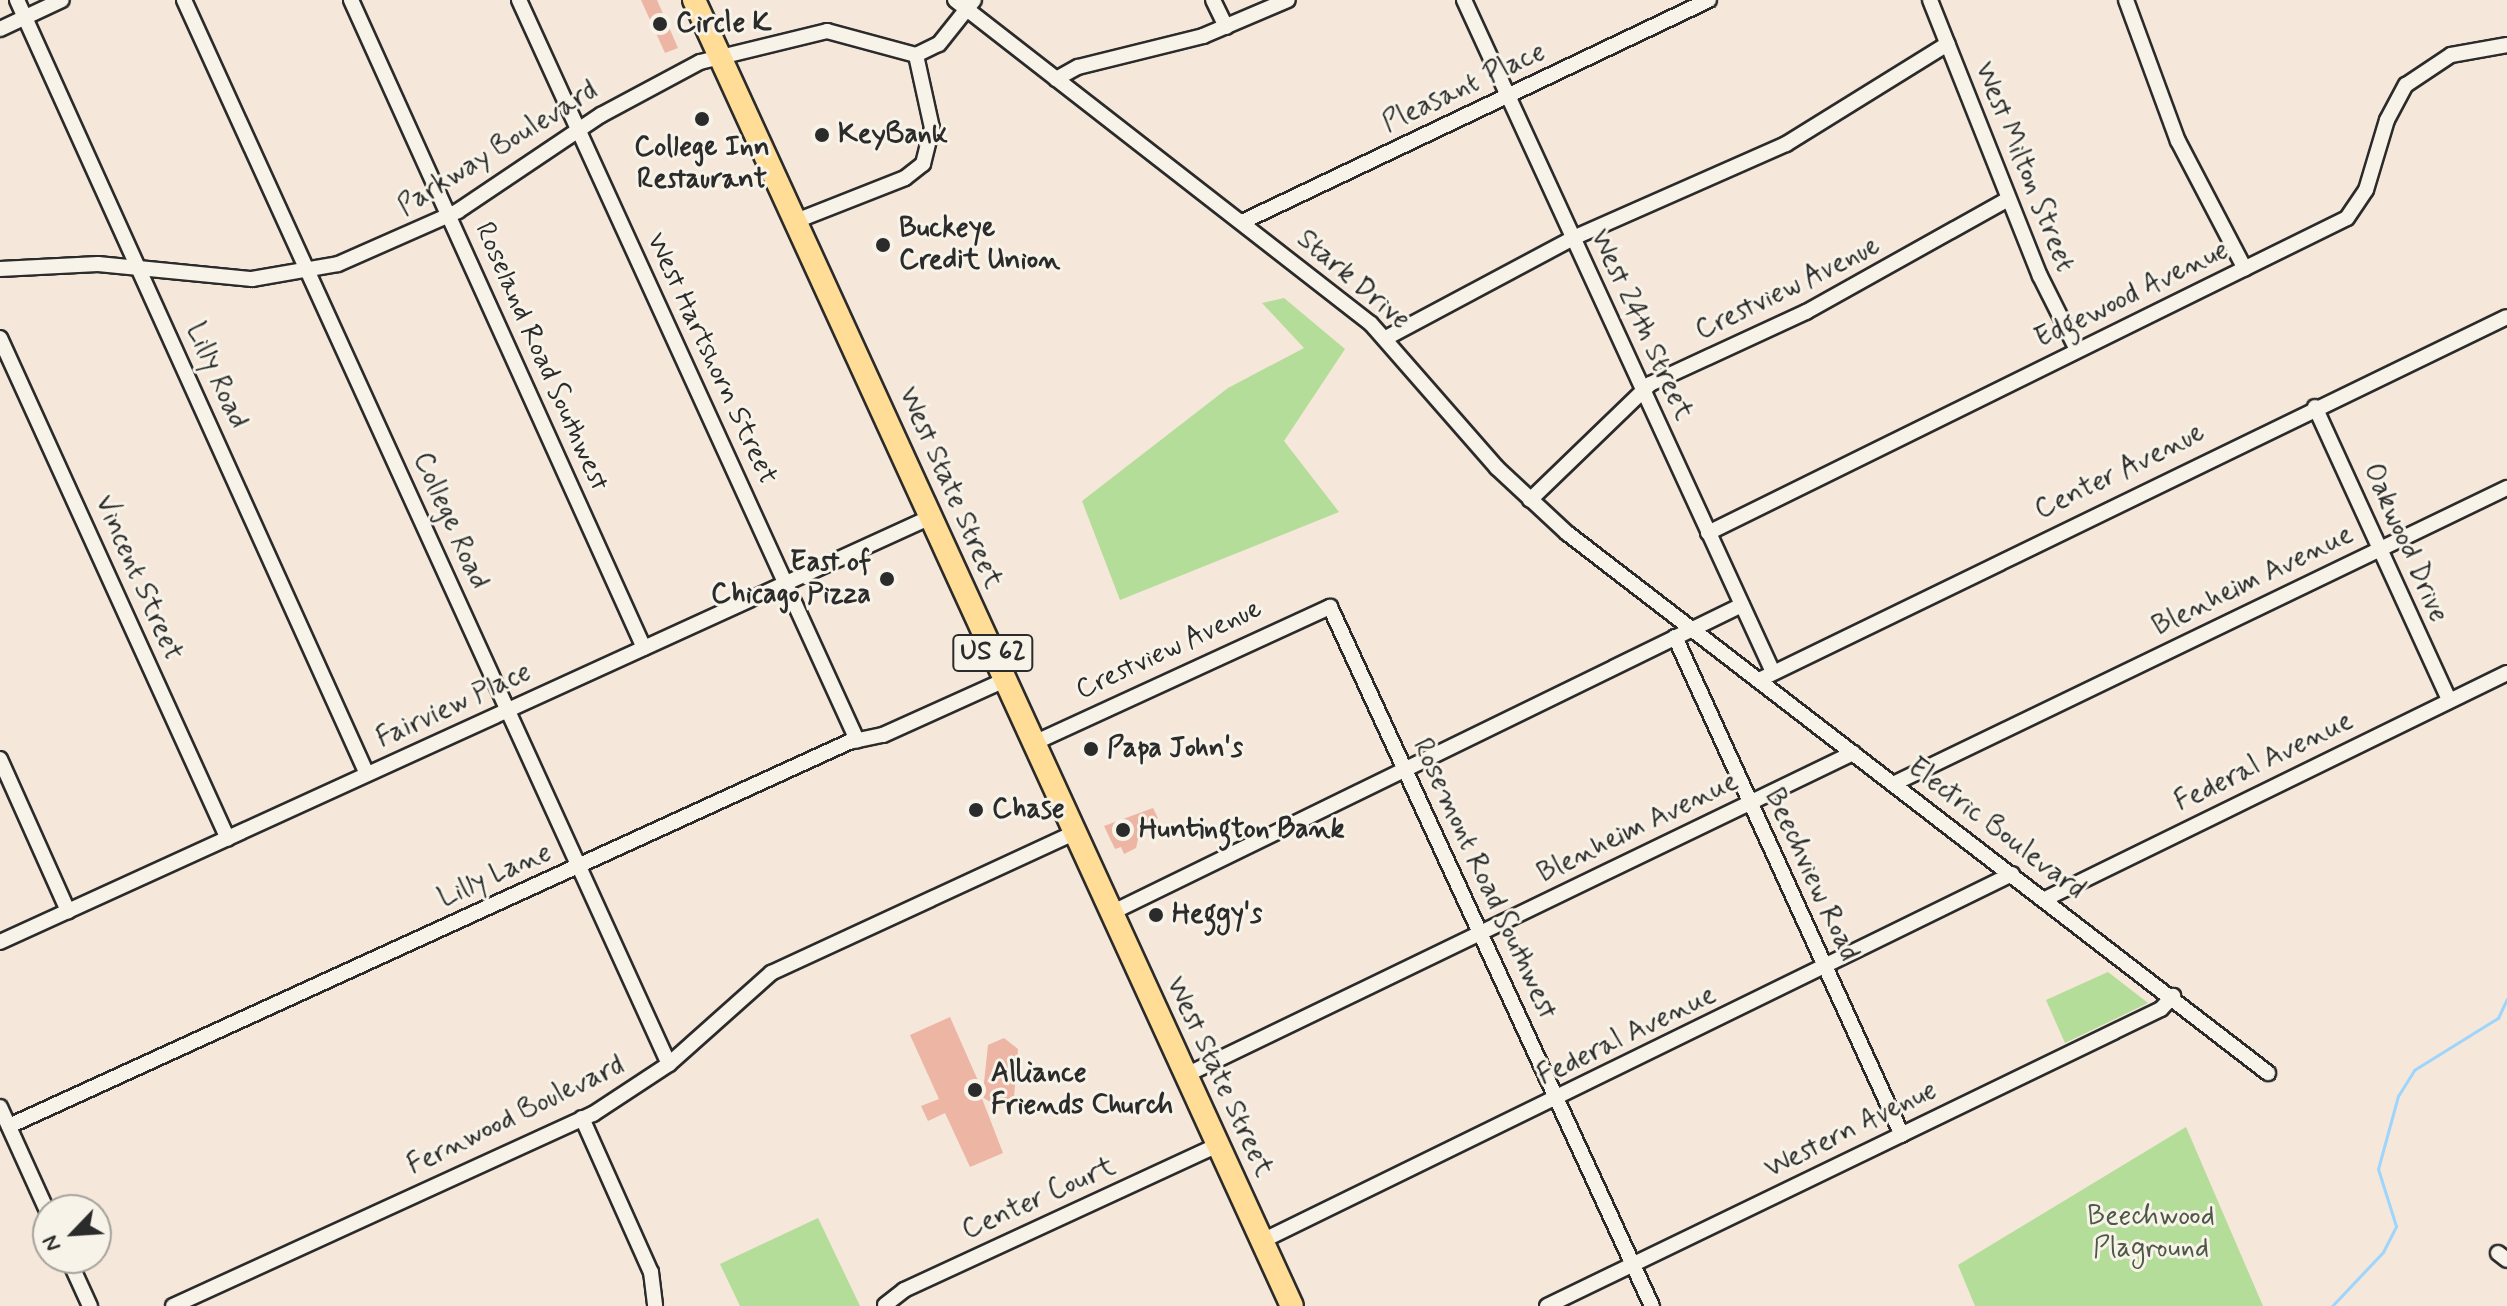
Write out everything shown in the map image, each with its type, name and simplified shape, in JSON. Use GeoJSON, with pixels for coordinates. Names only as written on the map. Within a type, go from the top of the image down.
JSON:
{"type":"FeatureCollection","features":[{"type":"Feature","properties":{"kind":"highway","name":"West State Street"},"geometry":{"type":"LineString","coordinates":[[694,0],[1262,1241],[1286,1304]]}},
{"type":"Feature","properties":{"kind":"street","name":"Lilly Road"},"geometry":{"type":"LineString","coordinates":[[17,0],[367,774]]}},
{"type":"Feature","properties":{"kind":"street"},"geometry":{"type":"LineString","coordinates":[[0,29],[62,0]]}},
{"type":"Feature","properties":{"kind":"street","name":"College Road"},"geometry":{"type":"LineString","coordinates":[[184,0],[669,1064]]}},
{"type":"Feature","properties":{"kind":"street","name":"Roseland Road Southwest"},"geometry":{"type":"LineString","coordinates":[[351,0],[644,648]]}},
{"type":"Feature","properties":{"kind":"street","name":"West Hartshorn Street"},"geometry":{"type":"LineString","coordinates":[[519,0],[857,740]]}},
{"type":"Feature","properties":{"kind":"street"},"geometry":{"type":"LineString","coordinates":[[1213,0],[1226,27]]}},
{"type":"Feature","properties":{"kind":"street"},"geometry":{"type":"LineString","coordinates":[[1056,79],[1078,67],[1226,27],[1288,0]]}},
{"type":"Feature","properties":{"kind":"street","name":"West 24th Street"},"geometry":{"type":"LineString","coordinates":[[1464,0],[1772,670]]}},
{"type":"Feature","properties":{"kind":"street","name":"Pleasant Place"},"geometry":{"type":"LineString","coordinates":[[1242,222],[1709,0]]}},
{"type":"Feature","properties":{"kind":"street","name":"West Milton Street"},"geometry":{"type":"LineString","coordinates":[[1930,0],[2008,199],[2077,350]]}},
{"type":"Feature","properties":{"kind":"street"},"geometry":{"type":"LineString","coordinates":[[2126,0],[2178,141],[2245,269]]}},
{"type":"Feature","properties":{"kind":"street"},"geometry":{"type":"LineString","coordinates":[[796,221],[905,178],[923,164],[932,128],[916,55],[939,44],[965,3]]}},
{"type":"Feature","properties":{"kind":"street","name":"Stark Drive"},"geometry":{"type":"LineString","coordinates":[[965,3],[1056,79],[1386,338],[1530,500],[1691,629]]}},
{"type":"Feature","properties":{"kind":"street","name":"Parkway Boulevard"},"geometry":{"type":"LineString","coordinates":[[0,269],[56,264],[219,279],[308,271],[370,252],[449,216],[578,130],[719,54],[827,31],[916,55]]}},
{"type":"Feature","properties":{"kind":"street"},"geometry":{"type":"LineString","coordinates":[[1386,338],[1573,238],[1786,144],[1947,44]]}},
{"type":"Feature","properties":{"kind":"street","name":"Edgewood Avenue"},"geometry":{"type":"LineString","coordinates":[[1708,533],[2245,269],[2354,210],[2393,105],[2417,74],[2451,55],[2507,45]]}},
{"type":"Feature","properties":{"kind":"street","name":"Crestview Avenue"},"geometry":{"type":"LineString","coordinates":[[1530,500],[1642,390],[1806,312],[2008,199]]}},
{"type":"Feature","properties":{"kind":"street","name":"Center Avenue"},"geometry":{"type":"LineString","coordinates":[[1759,680],[1772,670],[2507,317]]}},
{"type":"Feature","properties":{"kind":"street","name":"Vincent Street"},"geometry":{"type":"LineString","coordinates":[[0,338],[228,839]]}},
{"type":"Feature","properties":{"kind":"street","name":"Oakwood Drive"},"geometry":{"type":"LineString","coordinates":[[2315,407],[2449,700]]}},
{"type":"Feature","properties":{"kind":"street","name":"Blenheim Avenue"},"geometry":{"type":"LineString","coordinates":[[1893,784],[2507,488]]}},
{"type":"Feature","properties":{"kind":"street","name":"Fairview Place"},"geometry":{"type":"LineString","coordinates":[[0,942],[931,517]]}},
{"type":"Feature","properties":{"kind":"street"},"geometry":{"type":"LineString","coordinates":[[1111,913],[1403,767],[1742,605]]}},
{"type":"Feature","properties":{"kind":"street","name":"Crestview Avenue"},"geometry":{"type":"LineString","coordinates":[[1034,743],[1327,606]]}},
{"type":"Feature","properties":{"kind":"street","name":"Rosemont Road Southwest"},"geometry":{"type":"LineString","coordinates":[[1327,606],[1652,1306]]}},
{"type":"Feature","properties":{"kind":"street","name":"Electric Boulevard"},"geometry":{"type":"LineString","coordinates":[[1691,629],[2173,996],[2268,1073]]}},
{"type":"Feature","properties":{"kind":"street","name":"Beechview Road"},"geometry":{"type":"LineString","coordinates":[[1675,637],[1902,1135]]}},
{"type":"Feature","properties":{"kind":"street","name":"Federal Avenue"},"geometry":{"type":"LineString","coordinates":[[2045,899],[2507,673]]}},
{"type":"Feature","properties":{"kind":"street","name":"Lilly Lane"},"geometry":{"type":"LineString","coordinates":[[9,1126],[857,740],[1005,680]]}},
{"type":"Feature","properties":{"kind":"street","name":"Blenheim Avenue"},"geometry":{"type":"LineString","coordinates":[[1186,1075],[1853,753]]}},
{"type":"Feature","properties":{"kind":"street"},"geometry":{"type":"LineString","coordinates":[[0,759],[68,911]]}},
{"type":"Feature","properties":{"kind":"street","name":"Fernwood Boulevard"},"geometry":{"type":"LineString","coordinates":[[173,1306],[582,1118],[669,1064],[738,996],[793,961],[1074,833]]}},
{"type":"Feature","properties":{"kind":"street","name":"Federal Avenue"},"geometry":{"type":"LineString","coordinates":[[1262,1241],[1826,969],[2012,874]]}},
{"type":"Feature","properties":{"kind":"street","name":"Western Avenue"},"geometry":{"type":"LineString","coordinates":[[1547,1306],[2161,1009],[2173,996]]}},
{"type":"Feature","properties":{"kind":"street"},"geometry":{"type":"LineString","coordinates":[[0,1107],[39,1194]]}},
{"type":"Feature","properties":{"kind":"street"},"geometry":{"type":"LineString","coordinates":[[582,1118],[651,1272],[655,1306]]}},
{"type":"Feature","properties":{"kind":"street","name":"Center Court"},"geometry":{"type":"LineString","coordinates":[[885,1305],[904,1290],[1218,1145]]}},
{"type":"Feature","properties":{"kind":"street"},"geometry":{"type":"LineString","coordinates":[[75,1274],[90,1306]]}},
{"type":"Feature","properties":{"kind":"green space"},"geometry":{"type":"Polygon","coordinates":[[[1284,298],[1345,349],[1284,441],[1339,512],[1120,600],[1082,501],[1228,388],[1304,348],[1262,303],[1284,298]]]}},
{"type":"Feature","properties":{"kind":"green space"},"geometry":{"type":"Polygon","coordinates":[[[2108,972],[2148,1003],[2065,1043],[2046,1000],[2108,972]]]}},
{"type":"Feature","properties":{"kind":"green space","name":"Beechwood Plaground"},"geometry":{"type":"Polygon","coordinates":[[[2186,1127],[2263,1306],[1975,1306],[1958,1265],[2186,1127]]]}},
{"type":"Feature","properties":{"kind":"green space"},"geometry":{"type":"Polygon","coordinates":[[[818,1218],[860,1306],[740,1306],[720,1264],[818,1218]]]}},
{"type":"Feature","properties":{"kind":"building","name":"Circle K"},"geometry":{"type":"Polygon","coordinates":[[[641,0],[657,0],[678,48],[665,53],[641,0]]]}},
{"type":"Feature","properties":{"kind":"building","name":"Huntington Bank"},"geometry":{"type":"Polygon","coordinates":[[[1153,808],[1158,818],[1141,826],[1136,848],[1124,854],[1121,847],[1115,849],[1104,826],[1153,808]]]}},
{"type":"Feature","properties":{"kind":"building","name":"Alliance Friends Church"},"geometry":{"type":"Polygon","coordinates":[[[950,1017],[983,1092],[988,1045],[1004,1038],[1018,1049],[1014,1097],[999,1108],[981,1096],[1003,1153],[970,1167],[945,1113],[928,1121],[921,1106],[939,1099],[910,1035],[950,1017]]]}},
{"type":"Feature","properties":{"kind":"waterway"},"geometry":{"type":"LineString","coordinates":[[2332,1306],[2383,1252],[2396,1226],[2378,1169],[2398,1096],[2414,1070],[2498,1018],[2507,999]]}},
{"type":"Feature","properties":{"kind":"place","name":"Circle K"},"geometry":{"type":"Point","coordinates":[660,24]}},
{"type":"Feature","properties":{"kind":"place","name":"College Inn Restaurant"},"geometry":{"type":"Point","coordinates":[702,119]}},
{"type":"Feature","properties":{"kind":"place","name":"KeyBank"},"geometry":{"type":"Point","coordinates":[822,135]}},
{"type":"Feature","properties":{"kind":"place","name":"Buckeye Credit Union"},"geometry":{"type":"Point","coordinates":[883,245]}},
{"type":"Feature","properties":{"kind":"place","name":"East of Chicago Pizza"},"geometry":{"type":"Point","coordinates":[887,579]}},
{"type":"Feature","properties":{"kind":"place","name":"Papa John's"},"geometry":{"type":"Point","coordinates":[1091,749]}},
{"type":"Feature","properties":{"kind":"place","name":"Chase"},"geometry":{"type":"Point","coordinates":[976,810]}},
{"type":"Feature","properties":{"kind":"place","name":"Huntington Bank"},"geometry":{"type":"Point","coordinates":[1123,830]}},
{"type":"Feature","properties":{"kind":"place","name":"Heggy's"},"geometry":{"type":"Point","coordinates":[1156,915]}},
{"type":"Feature","properties":{"kind":"place","name":"Alliance Friends Church"},"geometry":{"type":"Point","coordinates":[975,1090]}}]}
